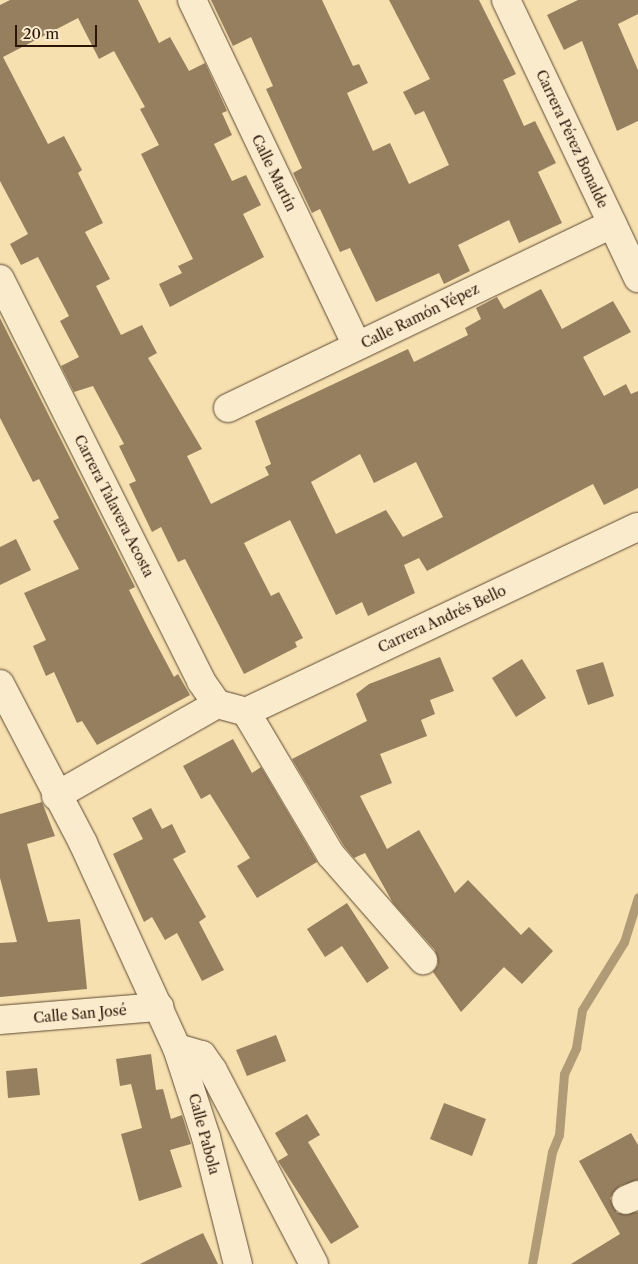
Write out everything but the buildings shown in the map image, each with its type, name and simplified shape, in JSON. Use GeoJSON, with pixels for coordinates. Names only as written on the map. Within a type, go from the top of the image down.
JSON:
{"type":"FeatureCollection","features":[{"type":"Feature","properties":{"kind":"street","name":"Calle Martín"},"geometry":{"type":"LineString","coordinates":[[192,0],[357,346]]}},
{"type":"Feature","properties":{"kind":"street","name":"Carrera Pérez Bonalde"},"geometry":{"type":"LineString","coordinates":[[506,0],[638,278]]}},
{"type":"Feature","properties":{"kind":"street","name":"Calle Ramón Yépez"},"geometry":{"type":"LineString","coordinates":[[228,408],[612,224]]}},
{"type":"Feature","properties":{"kind":"street","name":"Carrera Talavera Acosta"},"geometry":{"type":"LineString","coordinates":[[0,279],[201,681],[218,704]]}},
{"type":"Feature","properties":{"kind":"street","name":"Carrera Andrés Bello"},"geometry":{"type":"LineString","coordinates":[[246,712],[638,527]]}},
{"type":"Feature","properties":{"kind":"street","name":"Calle Pabola"},"geometry":{"type":"LineString","coordinates":[[0,684],[159,1007],[177,1048],[198,1110],[238,1264]]}},
{"type":"Feature","properties":{"kind":"street"},"geometry":{"type":"LineString","coordinates":[[56,796],[218,704],[246,712],[331,855],[424,960]]}},
{"type":"Feature","properties":{"kind":"street","name":"Calle San José"},"geometry":{"type":"LineString","coordinates":[[0,1020],[159,1007]]}},
{"type":"Feature","properties":{"kind":"street"},"geometry":{"type":"LineString","coordinates":[[177,1048],[202,1055],[213,1071],[314,1264]]}},
{"type":"Feature","properties":{"kind":"waterway"},"geometry":{"type":"LineString","coordinates":[[532,1264],[552,1152],[559,1135],[564,1074],[576,1048],[582,1010],[624,942],[638,897]]}}]}
